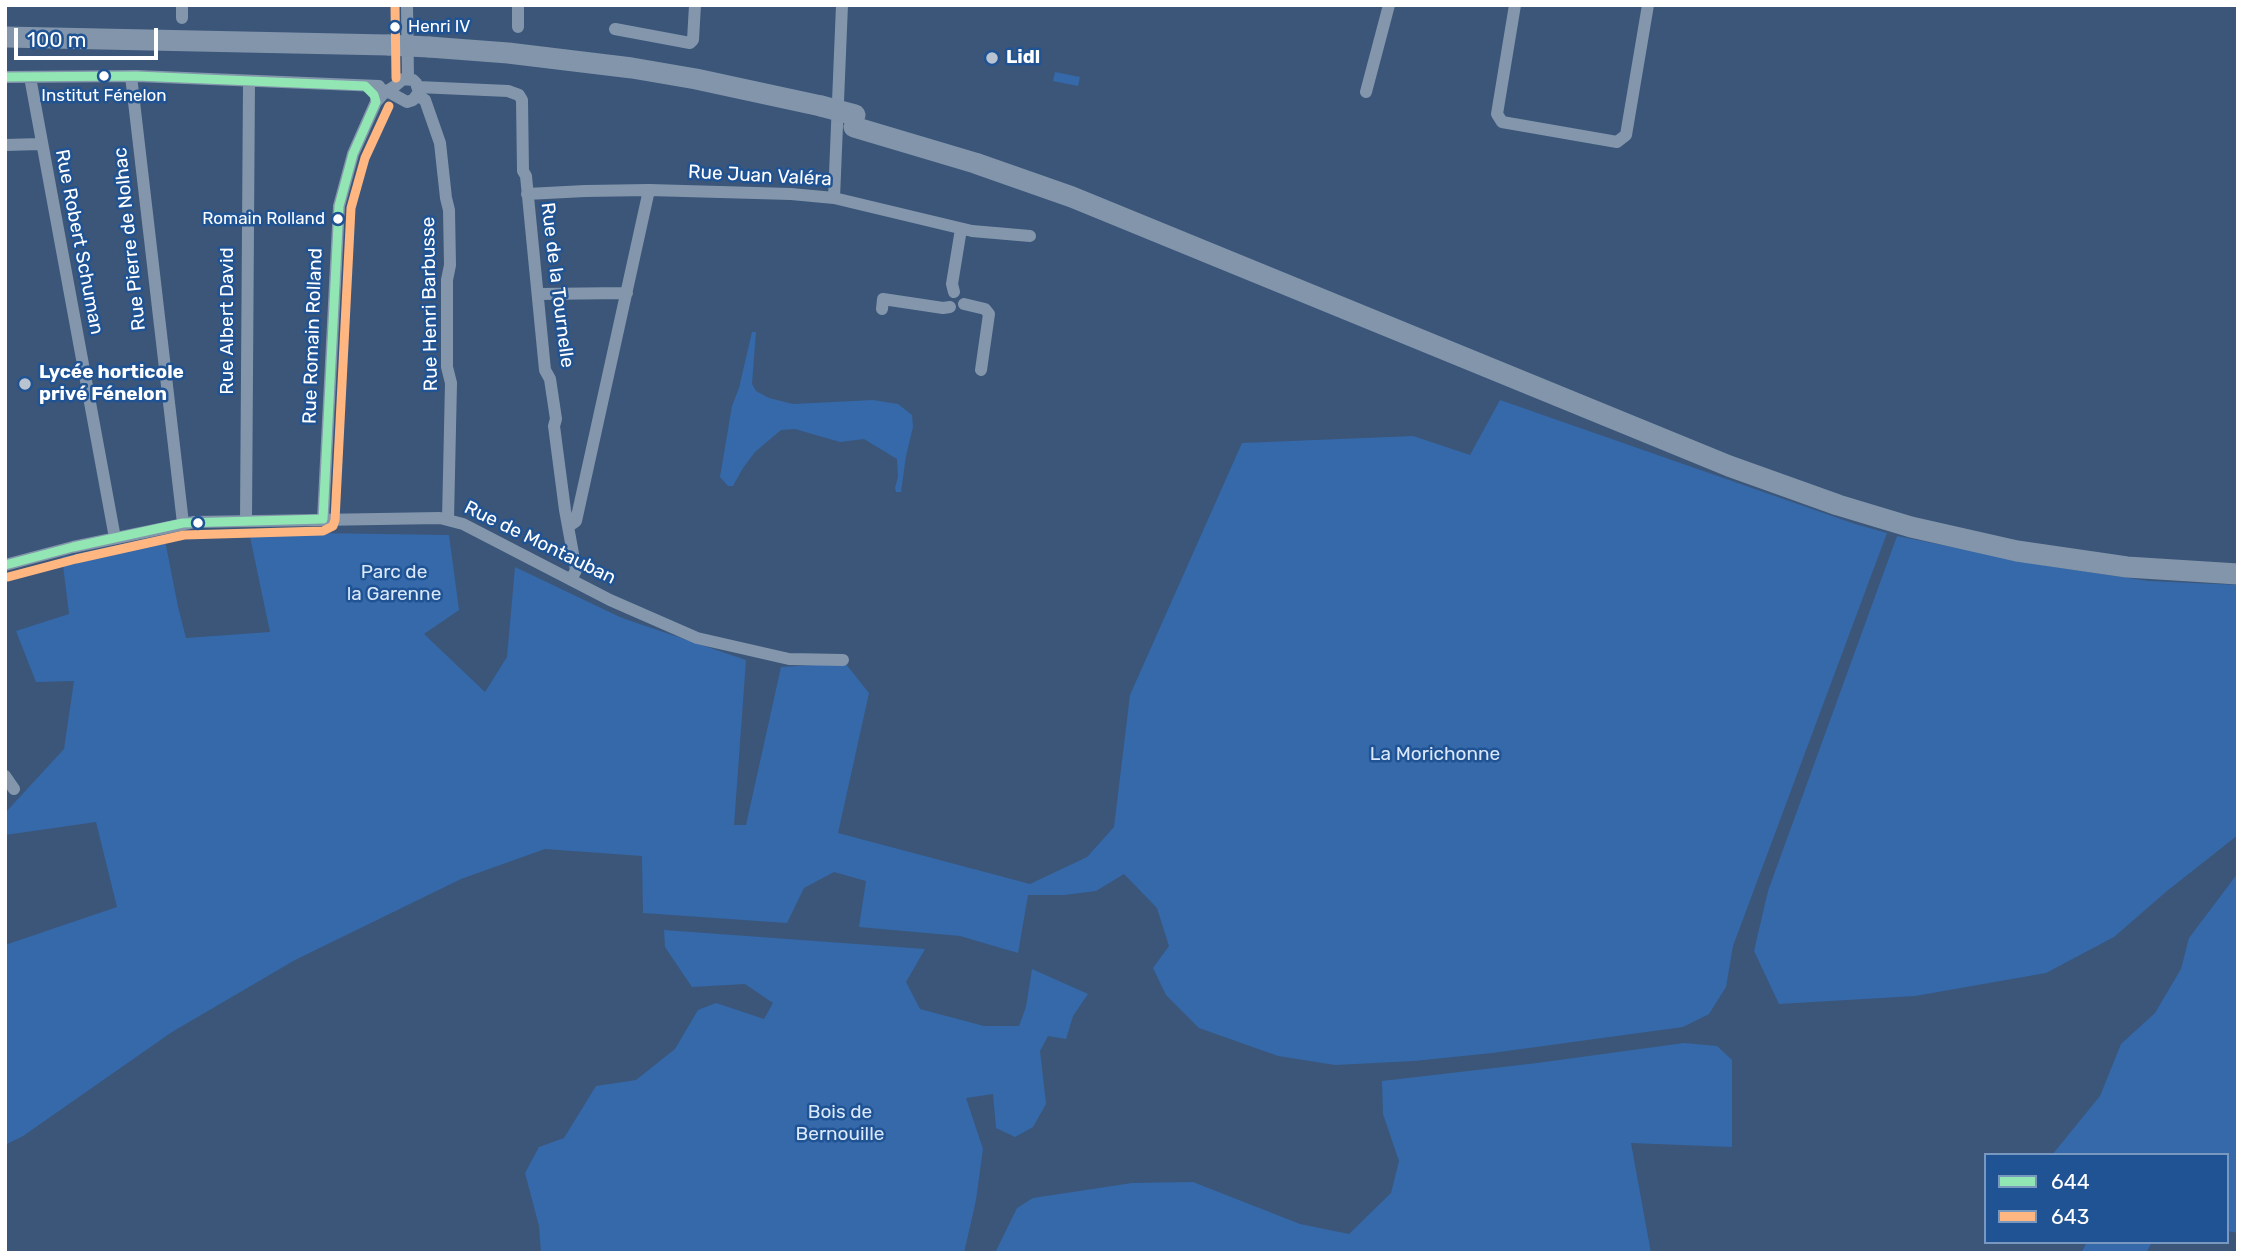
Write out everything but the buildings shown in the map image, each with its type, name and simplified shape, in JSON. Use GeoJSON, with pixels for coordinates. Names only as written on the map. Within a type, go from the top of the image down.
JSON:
{"type":"FeatureCollection","features":[{"type":"Feature","properties":{"kind":"highway"},"geometry":{"type":"LineString","coordinates":[[5,37],[429,53],[629,80],[820,112],[855,121],[1072,197],[1785,487],[2017,551],[2068,560],[2169,571],[2238,574]]}},
{"type":"Feature","properties":{"kind":"highway"},"geometry":{"type":"LineString","coordinates":[[5,49],[388,51]]}},
{"type":"Feature","properties":{"kind":"highway"},"geometry":{"type":"LineString","coordinates":[[1913,521],[2067,546],[2170,558],[2238,561]]}},
{"type":"Feature","properties":{"kind":"street"},"geometry":{"type":"LineString","coordinates":[[407,5],[408,78]]}},
{"type":"Feature","properties":{"kind":"street"},"geometry":{"type":"LineString","coordinates":[[518,5],[518,27]]}},
{"type":"Feature","properties":{"kind":"street"},"geometry":{"type":"LineString","coordinates":[[614,29],[690,43],[693,40],[695,5]]}},
{"type":"Feature","properties":{"kind":"street"},"geometry":{"type":"LineString","coordinates":[[834,198],[842,5]]}},
{"type":"Feature","properties":{"kind":"street"},"geometry":{"type":"LineString","coordinates":[[1366,92],[1389,5]]}},
{"type":"Feature","properties":{"kind":"street"},"geometry":{"type":"LineString","coordinates":[[1515,5],[1497,114],[1502,122],[1617,142],[1626,135],[1648,5]]}},
{"type":"Feature","properties":{"kind":"street"},"geometry":{"type":"LineString","coordinates":[[5,77],[131,76],[369,86],[393,91],[402,101],[407,102],[413,100],[418,91],[413,80],[408,78],[398,82],[393,91]]}},
{"type":"Feature","properties":{"kind":"street","name":"Rue Pierre de Nolhac"},"geometry":{"type":"LineString","coordinates":[[131,76],[183,523]]}},
{"type":"Feature","properties":{"kind":"street","name":"Rue Robert Schuman"},"geometry":{"type":"LineString","coordinates":[[30,77],[115,538]]}},
{"type":"Feature","properties":{"kind":"street","name":"Rue Albert David"},"geometry":{"type":"LineString","coordinates":[[246,520],[249,81]]}},
{"type":"Feature","properties":{"kind":"street"},"geometry":{"type":"LineString","coordinates":[[369,86],[376,102]]}},
{"type":"Feature","properties":{"kind":"street","name":"Rue Romain Rolland"},"geometry":{"type":"LineString","coordinates":[[323,519],[339,206],[353,154],[376,102],[393,91]]}},
{"type":"Feature","properties":{"kind":"street","name":"Rue de la Tournelle"},"geometry":{"type":"LineString","coordinates":[[418,91],[508,91],[519,95],[522,100],[523,171],[526,176],[545,370],[550,379],[554,426],[576,570],[571,580]]}},
{"type":"Feature","properties":{"kind":"street","name":"Rue Henri Barbusse"},"geometry":{"type":"LineString","coordinates":[[418,91],[425,100],[440,143],[449,210],[447,367],[451,383],[448,519]]}},
{"type":"Feature","properties":{"kind":"street"},"geometry":{"type":"LineString","coordinates":[[5,145],[41,144]]}},
{"type":"Feature","properties":{"kind":"street"},"geometry":{"type":"LineString","coordinates":[[569,526],[576,521],[649,190]]}},
{"type":"Feature","properties":{"kind":"street","name":"Rue Juan Valéra"},"geometry":{"type":"LineString","coordinates":[[527,194],[649,190],[738,191],[834,198],[961,229],[1030,236]]}},
{"type":"Feature","properties":{"kind":"street"},"geometry":{"type":"LineString","coordinates":[[954,292],[952,284],[961,229]]}},
{"type":"Feature","properties":{"kind":"street"},"geometry":{"type":"LineString","coordinates":[[954,292],[964,296],[964,304]]}},
{"type":"Feature","properties":{"kind":"street"},"geometry":{"type":"LineString","coordinates":[[950,307],[948,298],[954,292]]}},
{"type":"Feature","properties":{"kind":"street"},"geometry":{"type":"LineString","coordinates":[[538,294],[627,293]]}},
{"type":"Feature","properties":{"kind":"street"},"geometry":{"type":"LineString","coordinates":[[882,309],[883,299],[958,309],[964,304]]}},
{"type":"Feature","properties":{"kind":"street"},"geometry":{"type":"LineString","coordinates":[[964,304],[985,309],[989,314],[981,370]]}},
{"type":"Feature","properties":{"kind":"street","name":"Rue de Montauban"},"geometry":{"type":"LineString","coordinates":[[5,565],[183,523],[424,517],[448,519],[463,524],[655,621],[697,638],[789,659],[843,660]]}},
{"type":"Feature","properties":{"kind":"street"},"geometry":{"type":"LineString","coordinates":[[5,776],[14,789]]}},
{"type":"Feature","properties":{"kind":"green space"},"geometry":{"type":"Polygon","coordinates":[[[1055,72],[1080,77],[1078,86],[1053,81],[1055,72]]]}},
{"type":"Feature","properties":{"kind":"green space"},"geometry":{"type":"Polygon","coordinates":[[[752,332],[756,332],[752,384],[756,391],[769,398],[793,404],[873,400],[898,404],[912,415],[913,427],[901,492],[896,492],[895,488],[898,477],[897,459],[864,439],[840,442],[795,429],[781,430],[755,452],[733,486],[728,486],[720,477],[732,406],[752,332]]]}},
{"type":"Feature","properties":{"kind":"green space"},"geometry":{"type":"Polygon","coordinates":[[[1500,400],[1887,533],[1733,946],[1726,987],[1709,1014],[1683,1027],[1492,1053],[1335,1065],[1278,1056],[1199,1028],[1166,995],[1153,968],[1169,946],[1157,908],[1124,874],[1096,891],[1064,895],[1028,895],[1018,953],[960,936],[859,927],[866,881],[834,872],[804,888],[787,923],[643,913],[642,856],[545,849],[461,879],[295,960],[172,1032],[23,1136],[5,1145],[5,945],[117,907],[96,822],[5,835],[5,813],[64,749],[74,681],[36,682],[16,631],[69,614],[62,557],[164,535],[186,638],[270,632],[249,532],[449,535],[459,610],[424,634],[485,692],[507,657],[515,567],[622,618],[746,660],[734,825],[746,825],[781,667],[845,663],[869,693],[838,833],[1030,884],[1087,857],[1114,827],[1130,695],[1242,443],[1413,436],[1470,455],[1500,400]]]}},
{"type":"Feature","properties":{"kind":"green space"},"geometry":{"type":"Polygon","coordinates":[[[1897,536],[2048,566],[2149,581],[2238,585],[2238,835],[2114,937],[2046,973],[1915,996],[1779,1004],[1754,951],[1768,891],[1897,536]]]}},
{"type":"Feature","properties":{"kind":"green space"},"geometry":{"type":"Polygon","coordinates":[[[2238,873],[2238,1233],[2229,1231],[2229,1153],[2054,1153],[2100,1096],[2121,1044],[2155,1013],[2181,969],[2189,938],[2238,873]]]}},
{"type":"Feature","properties":{"kind":"green space","name":"Bois de Bernouille"},"geometry":{"type":"Polygon","coordinates":[[[664,930],[925,949],[906,982],[920,1009],[984,1026],[1019,1026],[1026,1007],[1032,969],[1088,994],[1073,1016],[1066,1039],[1048,1036],[1040,1051],[1046,1104],[1033,1127],[1015,1137],[996,1128],[993,1094],[966,1098],[983,1149],[976,1200],[964,1253],[541,1253],[539,1226],[525,1173],[539,1147],[564,1138],[596,1086],[636,1080],[675,1049],[698,1010],[716,1003],[764,1019],[773,1003],[745,984],[692,987],[665,947],[664,930]]]}},
{"type":"Feature","properties":{"kind":"green space"},"geometry":{"type":"Polygon","coordinates":[[[1684,1043],[1717,1046],[1732,1060],[1732,1147],[1631,1143],[1651,1253],[995,1253],[1017,1208],[1033,1198],[1132,1183],[1193,1182],[1300,1224],[1349,1234],[1391,1193],[1399,1161],[1383,1114],[1382,1081],[1684,1043]]]}},
{"type":"Feature","properties":{"kind":"green space"},"geometry":{"type":"Polygon","coordinates":[[[2086,1244],[2151,1244],[2146,1253],[2081,1253],[2086,1244]]]}},
{"type":"Feature","properties":{"kind":"transit line","name":"643"},"geometry":{"type":"LineString","coordinates":[[395,5],[396,78]]}},
{"type":"Feature","properties":{"kind":"transit line","name":"644"},"geometry":{"type":"LineString","coordinates":[[5,77],[137,76],[365,86],[374,95],[376,102],[353,154],[339,206],[323,519],[183,523],[5,565]]}},
{"type":"Feature","properties":{"kind":"transit line","name":"643"},"geometry":{"type":"LineString","coordinates":[[8,577],[184,535],[323,531],[333,526],[351,208],[365,158],[389,106]]}},
{"type":"Feature","properties":{"kind":"place","name":"Henri IV"},"geometry":{"type":"Point","coordinates":[395,27]}},
{"type":"Feature","properties":{"kind":"place","name":"Lidl"},"geometry":{"type":"Point","coordinates":[992,58]}},
{"type":"Feature","properties":{"kind":"place","name":"Institut Fénelon"},"geometry":{"type":"Point","coordinates":[104,76]}},
{"type":"Feature","properties":{"kind":"place","name":"Romain Rolland"},"geometry":{"type":"Point","coordinates":[338,219]}},
{"type":"Feature","properties":{"kind":"place","name":"Lycée horticole privé Fénelon"},"geometry":{"type":"Point","coordinates":[25,384]}},
{"type":"Feature","properties":{"kind":"park label","name":"Parc de la Garenne"},"geometry":{"type":"Point","coordinates":[394,584]}},
{"type":"Feature","properties":{"kind":"park label","name":"La Morichonne"},"geometry":{"type":"Point","coordinates":[1435,755]}}]}
